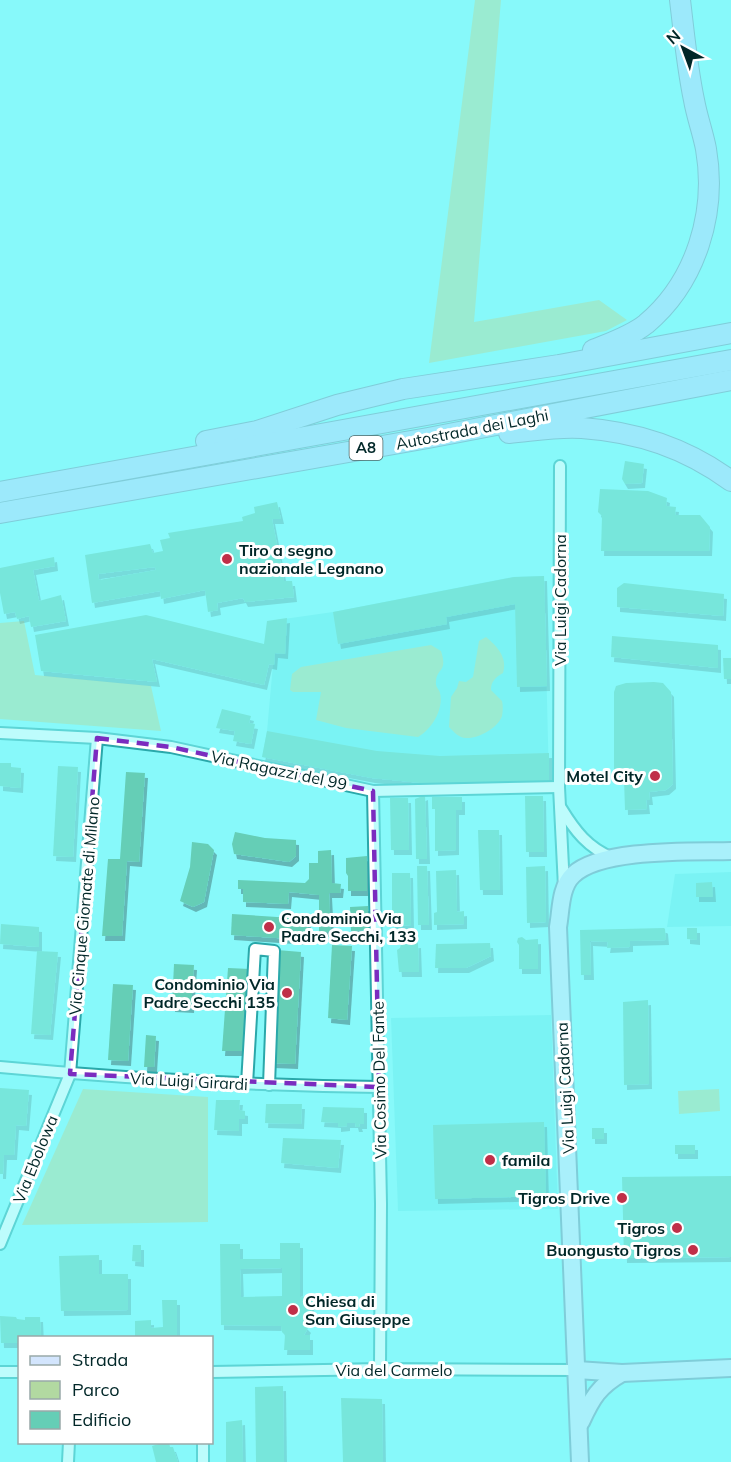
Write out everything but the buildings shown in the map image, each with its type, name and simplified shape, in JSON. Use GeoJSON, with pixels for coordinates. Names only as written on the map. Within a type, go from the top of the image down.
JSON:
{"type":"FeatureCollection","features":[{"type":"Feature","properties":{"kind":"highway"},"geometry":{"type":"LineString","coordinates":[[473,377],[590,352],[621,338],[645,325],[683,281],[697,252],[705,225],[709,197],[706,151],[693,99],[680,0]]}},
{"type":"Feature","properties":{"kind":"highway"},"geometry":{"type":"LineString","coordinates":[[49,483],[184,445],[257,431],[337,405],[403,389],[558,365],[731,333]]}},
{"type":"Feature","properties":{"kind":"highway","name":"Autostrada dei Laghi"},"geometry":{"type":"LineString","coordinates":[[0,492],[731,360]]}},
{"type":"Feature","properties":{"kind":"highway","name":"Autostrada dei Laghi"},"geometry":{"type":"LineString","coordinates":[[0,513],[428,438],[731,380]]}},
{"type":"Feature","properties":{"kind":"highway"},"geometry":{"type":"LineString","coordinates":[[428,438],[581,428],[645,438],[684,451],[731,481]]}},
{"type":"Feature","properties":{"kind":"main road"},"geometry":{"type":"LineString","coordinates":[[564,891],[573,875],[588,865],[614,858],[628,855],[731,851]]}},
{"type":"Feature","properties":{"kind":"main road","name":"Via Luigi Cadorna"},"geometry":{"type":"LineString","coordinates":[[564,891],[558,927],[580,1462]]}},
{"type":"Feature","properties":{"kind":"main road"},"geometry":{"type":"LineString","coordinates":[[577,1370],[622,1373],[731,1368]]}},
{"type":"Feature","properties":{"kind":"main road","name":"Via Luigi Cadorna"},"geometry":{"type":"LineString","coordinates":[[574,1462],[573,1418],[577,1370]]}},
{"type":"Feature","properties":{"kind":"main road"},"geometry":{"type":"LineString","coordinates":[[579,1425],[597,1392],[606,1382],[622,1373]]}},
{"type":"Feature","properties":{"kind":"street","name":"Via Luigi Cadorna"},"geometry":{"type":"LineString","coordinates":[[560,466],[559,787],[564,891]]}},
{"type":"Feature","properties":{"kind":"street","name":"Via Ragazzi del 99"},"geometry":{"type":"LineString","coordinates":[[0,733],[97,738],[171,747],[373,791],[559,787]]}},
{"type":"Feature","properties":{"kind":"street","name":"Via Cinque Giornate di Milano"},"geometry":{"type":"LineString","coordinates":[[70,1074],[97,738]]}},
{"type":"Feature","properties":{"kind":"street","name":"Via Cosimo Del Fante"},"geometry":{"type":"LineString","coordinates":[[373,791],[379,1087],[380,1369]]}},
{"type":"Feature","properties":{"kind":"street","name":"Via Luigi Cadorna"},"geometry":{"type":"LineString","coordinates":[[560,806],[574,829],[586,842],[600,853],[614,858]]}},
{"type":"Feature","properties":{"kind":"street"},"geometry":{"type":"LineString","coordinates":[[247,1084],[255,949],[274,951],[269,1085]]}},
{"type":"Feature","properties":{"kind":"street","name":"Via Luigi Girardi"},"geometry":{"type":"LineString","coordinates":[[0,1067],[70,1074],[247,1084],[379,1087]]}},
{"type":"Feature","properties":{"kind":"street","name":"Via Ebolowa"},"geometry":{"type":"LineString","coordinates":[[0,1244],[70,1074]]}},
{"type":"Feature","properties":{"kind":"street","name":"Via del Carmelo"},"geometry":{"type":"LineString","coordinates":[[213,1372],[380,1369],[577,1370]]}},
{"type":"Feature","properties":{"kind":"street"},"geometry":{"type":"LineString","coordinates":[[0,1372],[18,1372]]}},
{"type":"Feature","properties":{"kind":"street"},"geometry":{"type":"LineString","coordinates":[[68,1462],[69,1444]]}},
{"type":"Feature","properties":{"kind":"street"},"geometry":{"type":"LineString","coordinates":[[203,1444],[203,1462]]}},
{"type":"Feature","properties":{"kind":"highlighted area"},"geometry":{"type":"Polygon","coordinates":[[[97,738],[171,747],[373,791],[379,1087],[70,1074],[97,738]]]}},
{"type":"Feature","properties":{"kind":"shaded area"},"geometry":{"type":"Polygon","coordinates":[[[544,576],[549,782],[441,785],[372,778],[262,757],[267,731],[277,620],[333,612],[513,577],[544,576]]]}},
{"type":"Feature","properties":{"kind":"shaded area"},"geometry":{"type":"Polygon","coordinates":[[[731,872],[731,926],[667,927],[675,874],[731,872]]]}},
{"type":"Feature","properties":{"kind":"shaded area"},"geometry":{"type":"Polygon","coordinates":[[[551,1015],[558,1209],[398,1211],[391,1018],[551,1015]]]}},
{"type":"Feature","properties":{"kind":"green space"},"geometry":{"type":"Polygon","coordinates":[[[475,0],[501,0],[474,322],[599,300],[627,320],[606,331],[429,363],[475,0]]]}},
{"type":"Feature","properties":{"kind":"green space"},"geometry":{"type":"Polygon","coordinates":[[[24,621],[35,675],[151,686],[161,731],[0,719],[0,623],[24,621]]]}},
{"type":"Feature","properties":{"kind":"green space"},"geometry":{"type":"Polygon","coordinates":[[[486,637],[498,648],[503,657],[503,673],[494,680],[491,690],[502,701],[502,716],[487,732],[476,737],[463,738],[449,727],[451,697],[459,681],[466,682],[473,677],[479,641],[486,637]]]}},
{"type":"Feature","properties":{"kind":"green space"},"geometry":{"type":"Polygon","coordinates":[[[431,645],[441,651],[443,658],[443,666],[436,683],[441,699],[438,713],[432,724],[418,737],[346,728],[316,720],[321,692],[293,692],[290,690],[292,674],[301,667],[431,645]]]}},
{"type":"Feature","properties":{"kind":"green space"},"geometry":{"type":"Polygon","coordinates":[[[83,1089],[208,1097],[208,1222],[22,1225],[83,1089]]]}},
{"type":"Feature","properties":{"kind":"green space"},"geometry":{"type":"Polygon","coordinates":[[[719,1089],[720,1111],[679,1114],[678,1091],[719,1089]]]}},
{"type":"Feature","properties":{"kind":"place","name":"Tiro a segno nazionale Legnano"},"geometry":{"type":"Point","coordinates":[227,559]}},
{"type":"Feature","properties":{"kind":"place","name":"Motel City"},"geometry":{"type":"Point","coordinates":[655,776]}},
{"type":"Feature","properties":{"kind":"place","name":"Condominio Via Padre Secchi, 133"},"geometry":{"type":"Point","coordinates":[269,927]}},
{"type":"Feature","properties":{"kind":"place","name":"Condominio Via Padre Secchi 135"},"geometry":{"type":"Point","coordinates":[287,993]}},
{"type":"Feature","properties":{"kind":"place","name":"famila"},"geometry":{"type":"Point","coordinates":[490,1160]}},
{"type":"Feature","properties":{"kind":"place","name":"Tigros Drive"},"geometry":{"type":"Point","coordinates":[622,1198]}},
{"type":"Feature","properties":{"kind":"place","name":"Tigros"},"geometry":{"type":"Point","coordinates":[677,1228]}},
{"type":"Feature","properties":{"kind":"place","name":"Buongusto Tigros"},"geometry":{"type":"Point","coordinates":[693,1250]}},
{"type":"Feature","properties":{"kind":"place","name":"Chiesa di San Giuseppe"},"geometry":{"type":"Point","coordinates":[293,1310]}}]}
